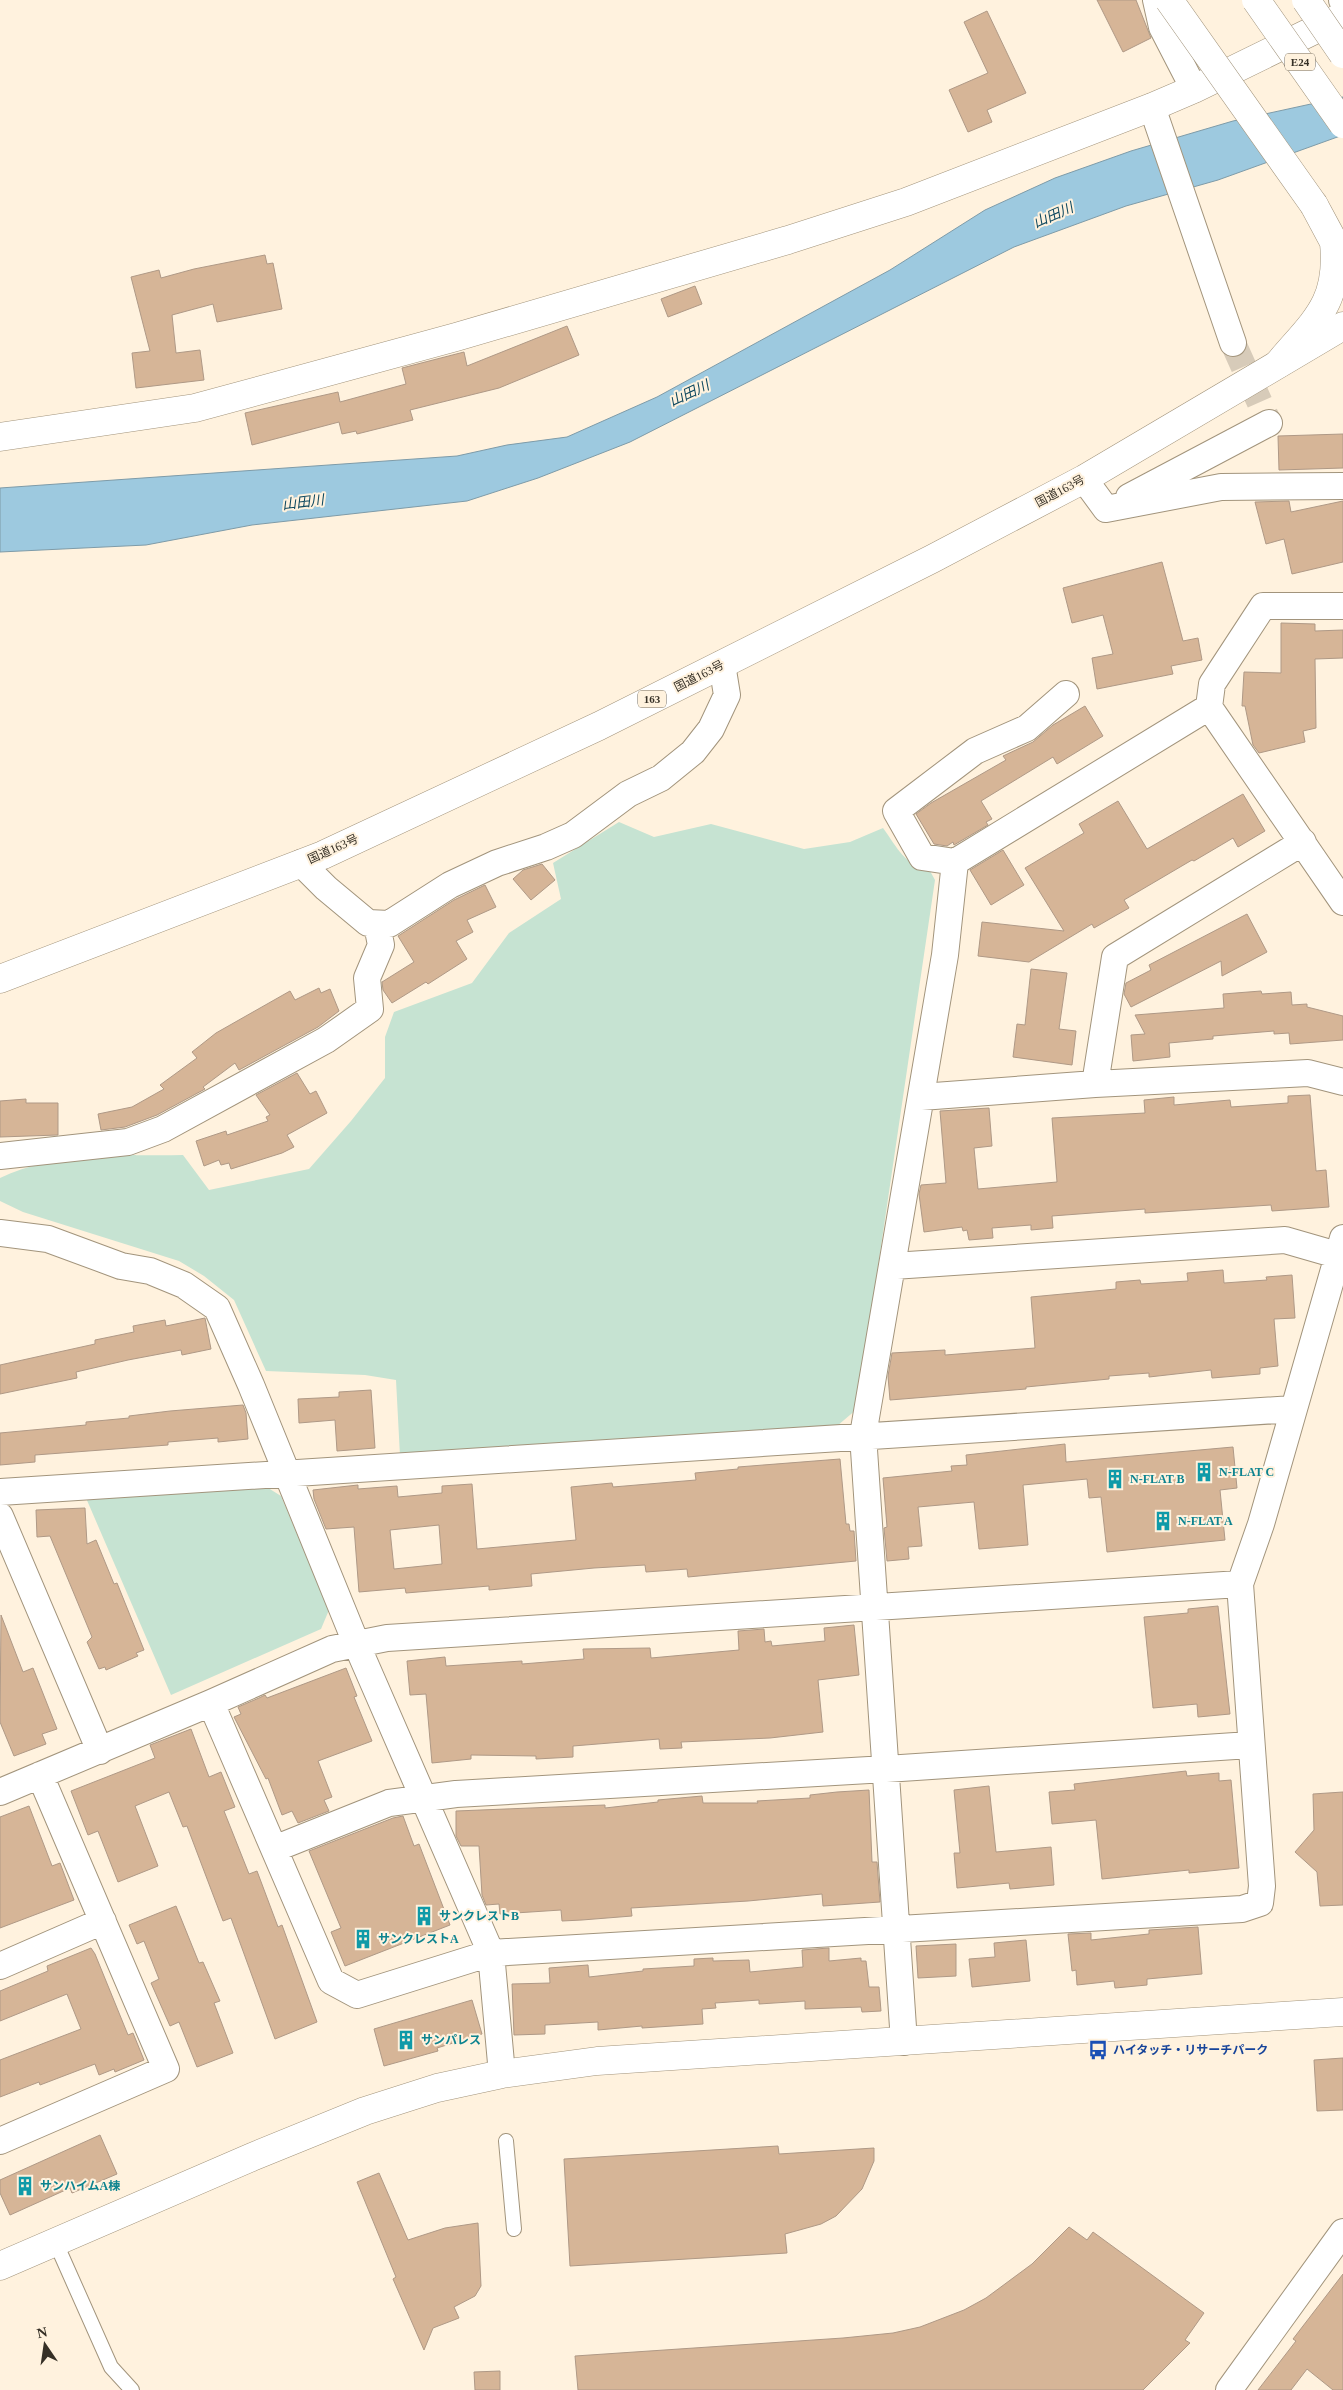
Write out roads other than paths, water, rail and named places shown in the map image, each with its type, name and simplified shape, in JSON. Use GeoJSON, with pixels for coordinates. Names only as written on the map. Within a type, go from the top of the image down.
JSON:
{"type":"FeatureCollection","features":[{"type":"Feature","properties":{"kind":"main road"},"geometry":{"type":"LineString","coordinates":[[1169,0],[1331,234],[1336,265],[1330,298],[1322,312],[1286,360]]}},
{"type":"Feature","properties":{"kind":"main road","name":"E24"},"geometry":{"type":"LineString","coordinates":[[1256,0],[1343,124]]}},
{"type":"Feature","properties":{"kind":"main road"},"geometry":{"type":"LineString","coordinates":[[1306,0],[1343,54]]}},
{"type":"Feature","properties":{"kind":"main road"},"geometry":{"type":"LineString","coordinates":[[0,437],[195,408],[456,337],[778,243],[906,202],[1156,117],[1194,90],[1343,16]]}},
{"type":"Feature","properties":{"kind":"main road","name":"国道163号"},"geometry":{"type":"LineString","coordinates":[[0,980],[301,863],[599,726],[932,559],[1084,479],[1343,326]]}},
{"type":"Feature","properties":{"kind":"main road"},"geometry":{"type":"LineString","coordinates":[[1286,360],[1327,348],[1343,347]]}},
{"type":"Feature","properties":{"kind":"main road"},"geometry":{"type":"LineString","coordinates":[[0,2266],[55,2241],[366,2111],[437,2088],[502,2074],[597,2061],[1343,2012]]}},
{"type":"Feature","properties":{"kind":"street"},"geometry":{"type":"LineString","coordinates":[[1156,0],[1162,27],[1194,90]]}},
{"type":"Feature","properties":{"kind":"street"},"geometry":{"type":"LineString","coordinates":[[1156,117],[1233,343]]}},
{"type":"Feature","properties":{"kind":"street"},"geometry":{"type":"LineString","coordinates":[[1106,509],[1269,423]]}},
{"type":"Feature","properties":{"kind":"street"},"geometry":{"type":"LineString","coordinates":[[1084,479],[1106,509]]}},
{"type":"Feature","properties":{"kind":"street"},"geometry":{"type":"LineString","coordinates":[[1106,509],[1221,487],[1343,486]]}},
{"type":"Feature","properties":{"kind":"street"},"geometry":{"type":"LineString","coordinates":[[1343,606],[1263,606],[1212,684],[1209,707],[1343,902]]}},
{"type":"Feature","properties":{"kind":"street"},"geometry":{"type":"LineString","coordinates":[[301,863],[326,888],[368,924],[389,924],[450,885],[497,863],[546,847],[573,835],[628,794],[661,778],[693,752],[711,729],[727,695],[722,664]]}},
{"type":"Feature","properties":{"kind":"street"},"geometry":{"type":"LineString","coordinates":[[1066,694],[1027,728],[975,751],[896,811],[922,857],[955,862],[1209,707]]}},
{"type":"Feature","properties":{"kind":"street"},"geometry":{"type":"LineString","coordinates":[[1095,1084],[1115,957],[1303,842]]}},
{"type":"Feature","properties":{"kind":"street"},"geometry":{"type":"LineString","coordinates":[[904,2042],[863,1435],[945,955],[955,862]]}},
{"type":"Feature","properties":{"kind":"street"},"geometry":{"type":"LineString","coordinates":[[0,1156],[128,1142],[163,1129],[326,1040],[370,1009],[367,978],[381,945],[377,925]]}},
{"type":"Feature","properties":{"kind":"street"},"geometry":{"type":"LineString","coordinates":[[921,1096],[1095,1084],[1308,1073],[1343,1082]]}},
{"type":"Feature","properties":{"kind":"street"},"geometry":{"type":"LineString","coordinates":[[0,1233],[48,1239],[120,1266],[150,1271],[184,1285],[217,1308],[356,1643],[491,1953],[502,2074]]}},
{"type":"Feature","properties":{"kind":"street"},"geometry":{"type":"LineString","coordinates":[[211,1703],[330,1981],[357,1995],[491,1953],[1242,1909],[1260,1903],[1262,1886],[1250,1745],[1240,1584],[1261,1524],[1340,1246],[1286,1240],[893,1266]]}},
{"type":"Feature","properties":{"kind":"street"},"geometry":{"type":"LineString","coordinates":[[0,1492],[863,1435],[1293,1410]]}},
{"type":"Feature","properties":{"kind":"street"},"geometry":{"type":"LineString","coordinates":[[0,1516],[100,1751]]}},
{"type":"Feature","properties":{"kind":"street"},"geometry":{"type":"LineString","coordinates":[[0,1792],[100,1751],[332,1649],[356,1643],[387,1638],[1240,1584]]}},
{"type":"Feature","properties":{"kind":"street"},"geometry":{"type":"LineString","coordinates":[[274,1849],[389,1803],[456,1794],[886,1769],[1250,1745]]}},
{"type":"Feature","properties":{"kind":"street"},"geometry":{"type":"LineString","coordinates":[[0,2141],[166,2069],[40,1775]]}},
{"type":"Feature","properties":{"kind":"street"},"geometry":{"type":"LineString","coordinates":[[0,1966],[103,1920]]}},
{"type":"Feature","properties":{"kind":"street"},"geometry":{"type":"LineString","coordinates":[[1229,2390],[1343,2232]]}},
{"type":"Feature","properties":{"kind":"lane"},"geometry":{"type":"LineString","coordinates":[[506,2141],[514,2229]]}},
{"type":"Feature","properties":{"kind":"lane"},"geometry":{"type":"LineString","coordinates":[[55,2241],[111,2367],[132,2390]]}},
{"type":"Feature","properties":{"kind":"water","name":"山田川"},"geometry":{"type":"Polygon","coordinates":[[[1343,97],[1343,135],[1218,180],[1126,206],[1014,247],[630,442],[538,478],[467,501],[252,525],[146,545],[0,552],[0,488],[457,456],[507,445],[567,437],[657,397],[890,270],[985,210],[1055,178],[1131,151],[1233,121],[1343,97]]]}},
{"type":"Feature","properties":{"kind":"tunnel"},"geometry":{"type":"LineString","coordinates":[[1233,343],[1269,423]]}},
{"type":"Feature","properties":{"kind":"place","name":"N-FLAT C"},"geometry":{"type":"Point","coordinates":[1204,1472]}},
{"type":"Feature","properties":{"kind":"place","name":"N-FLAT B"},"geometry":{"type":"Point","coordinates":[1115,1479]}},
{"type":"Feature","properties":{"kind":"place","name":"N-FLAT A"},"geometry":{"type":"Point","coordinates":[1163,1521]}},
{"type":"Feature","properties":{"kind":"place","name":"サンクレストB"},"geometry":{"type":"Point","coordinates":[424,1916]}},
{"type":"Feature","properties":{"kind":"place","name":"サンクレストA"},"geometry":{"type":"Point","coordinates":[363,1939]}},
{"type":"Feature","properties":{"kind":"place","name":"サンパレス"},"geometry":{"type":"Point","coordinates":[406,2040]}},
{"type":"Feature","properties":{"kind":"place","name":"ハイタッチ・リサーチパーク"},"geometry":{"type":"Point","coordinates":[1098,2050]}},
{"type":"Feature","properties":{"kind":"place","name":"サンハイムA棟"},"geometry":{"type":"Point","coordinates":[25,2186]}}]}
